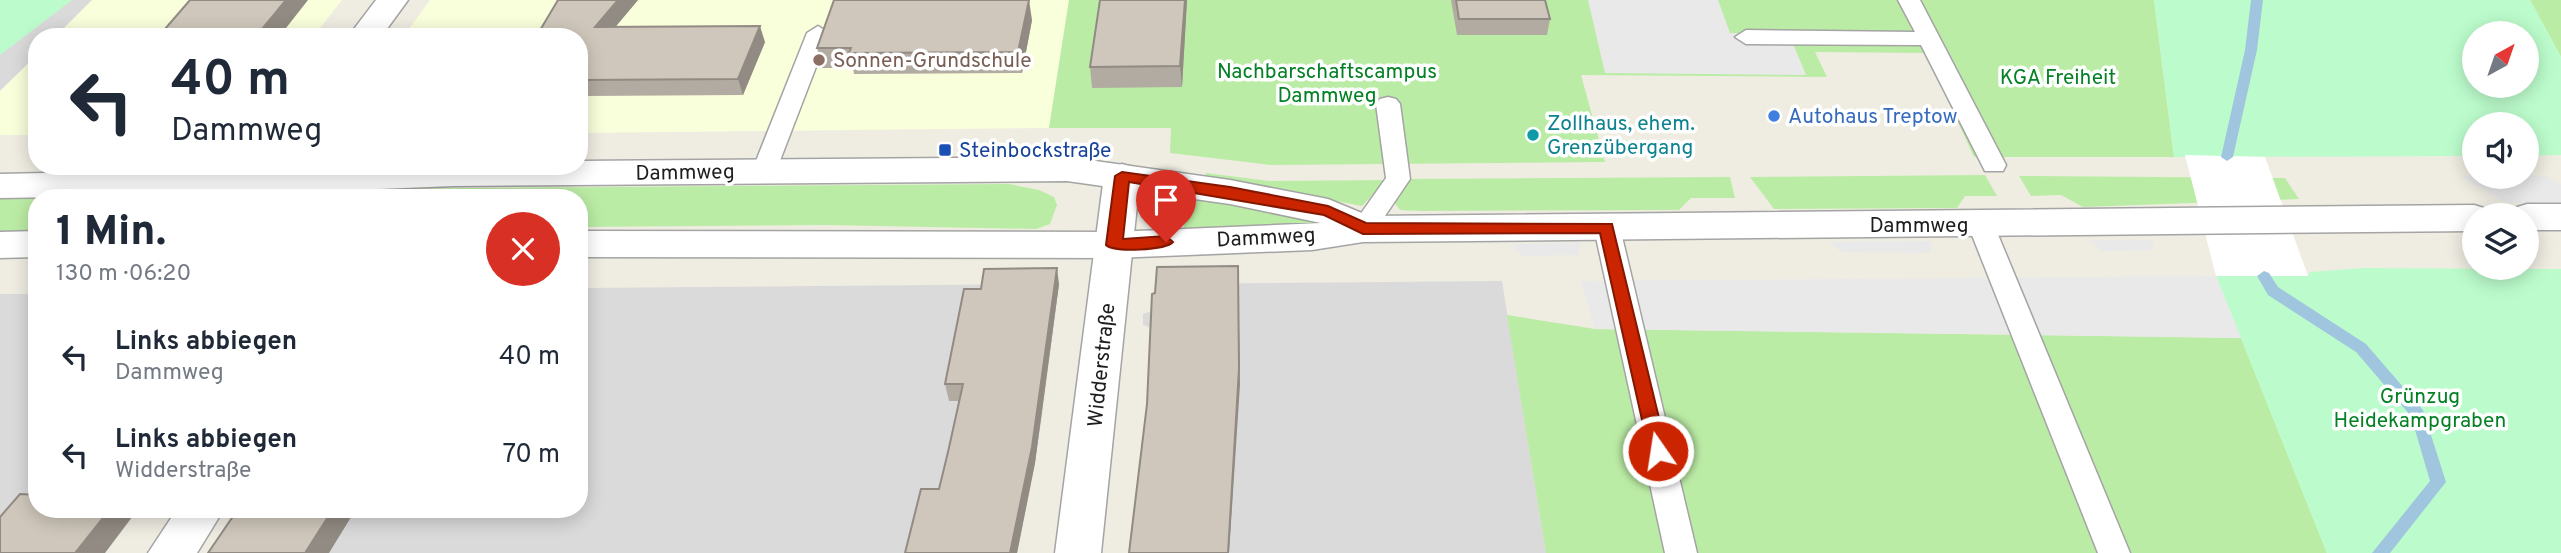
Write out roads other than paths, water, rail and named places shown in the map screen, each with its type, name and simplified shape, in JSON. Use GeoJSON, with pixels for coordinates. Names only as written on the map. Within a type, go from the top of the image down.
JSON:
{"type":"FeatureCollection","features":[{"type":"Feature","properties":{"kind":"street"},"geometry":{"type":"LineString","coordinates":[[371,28],[392,0]]}},
{"type":"Feature","properties":{"kind":"street","name":"Dammweg"},"geometry":{"type":"LineString","coordinates":[[588,173],[1056,169],[1230,192],[1328,211],[1363,229]]}},
{"type":"Feature","properties":{"kind":"street","name":"Dammweg"},"geometry":{"type":"LineString","coordinates":[[0,186],[255,182],[429,175]]}},
{"type":"Feature","properties":{"kind":"street","name":"Widderstraße"},"geometry":{"type":"LineString","coordinates":[[1078,553],[1122,176]]}},
{"type":"Feature","properties":{"kind":"street"},"geometry":{"type":"LineString","coordinates":[[2539,217],[2561,217]]}},
{"type":"Feature","properties":{"kind":"street","name":"Dammweg"},"geometry":{"type":"LineString","coordinates":[[588,244],[1114,245],[1312,237],[1363,229],[2462,218]]}},
{"type":"Feature","properties":{"kind":"street"},"geometry":{"type":"LineString","coordinates":[[0,244],[28,244]]}},
{"type":"Feature","properties":{"kind":"street"},"geometry":{"type":"LineString","coordinates":[[171,553],[196,518]]}},
{"type":"Feature","properties":{"kind":"lane"},"geometry":{"type":"LineString","coordinates":[[1909,0],[1994,165]]}},
{"type":"Feature","properties":{"kind":"lane"},"geometry":{"type":"LineString","coordinates":[[764,171],[818,33]]}},
{"type":"Feature","properties":{"kind":"lane"},"geometry":{"type":"LineString","coordinates":[[1746,37],[1929,39]]}},
{"type":"Feature","properties":{"kind":"lane"},"geometry":{"type":"LineString","coordinates":[[1363,229],[1398,179],[1388,104]]}},
{"type":"Feature","properties":{"kind":"lane"},"geometry":{"type":"LineString","coordinates":[[1981,225],[2114,553]]}},
{"type":"Feature","properties":{"kind":"lane"},"geometry":{"type":"LineString","coordinates":[[1607,228],[1681,553]]}},
{"type":"Feature","properties":{"kind":"waterway"},"geometry":{"type":"LineString","coordinates":[[2227,157],[2251,50],[2257,0]]}},
{"type":"Feature","properties":{"kind":"waterway"},"geometry":{"type":"LineString","coordinates":[[2264,276],[2273,291],[2361,348],[2418,414],[2438,482],[2380,553]]}},
{"type":"Feature","properties":{"kind":"place","name":"Sonnen-Grundschule"},"geometry":{"type":"Point","coordinates":[819,60]}},
{"type":"Feature","properties":{"kind":"place","name":"Autohaus Treptow"},"geometry":{"type":"Point","coordinates":[1774,116]}},
{"type":"Feature","properties":{"kind":"place","name":"Zollhaus, ehem. Grenzübergang"},"geometry":{"type":"Point","coordinates":[1533,135]}},
{"type":"Feature","properties":{"kind":"place","name":"Steinbockstraße"},"geometry":{"type":"Point","coordinates":[945,150]}},
{"type":"Feature","properties":{"kind":"park label","name":"KGA Freiheit"},"geometry":{"type":"Point","coordinates":[2058,77]}},
{"type":"Feature","properties":{"kind":"park label","name":"Nachbarschaftscampus Dammweg"},"geometry":{"type":"Point","coordinates":[1327,83]}},
{"type":"Feature","properties":{"kind":"park label","name":"Grünzug Heidekampgraben"},"geometry":{"type":"Point","coordinates":[2420,408]}}]}
